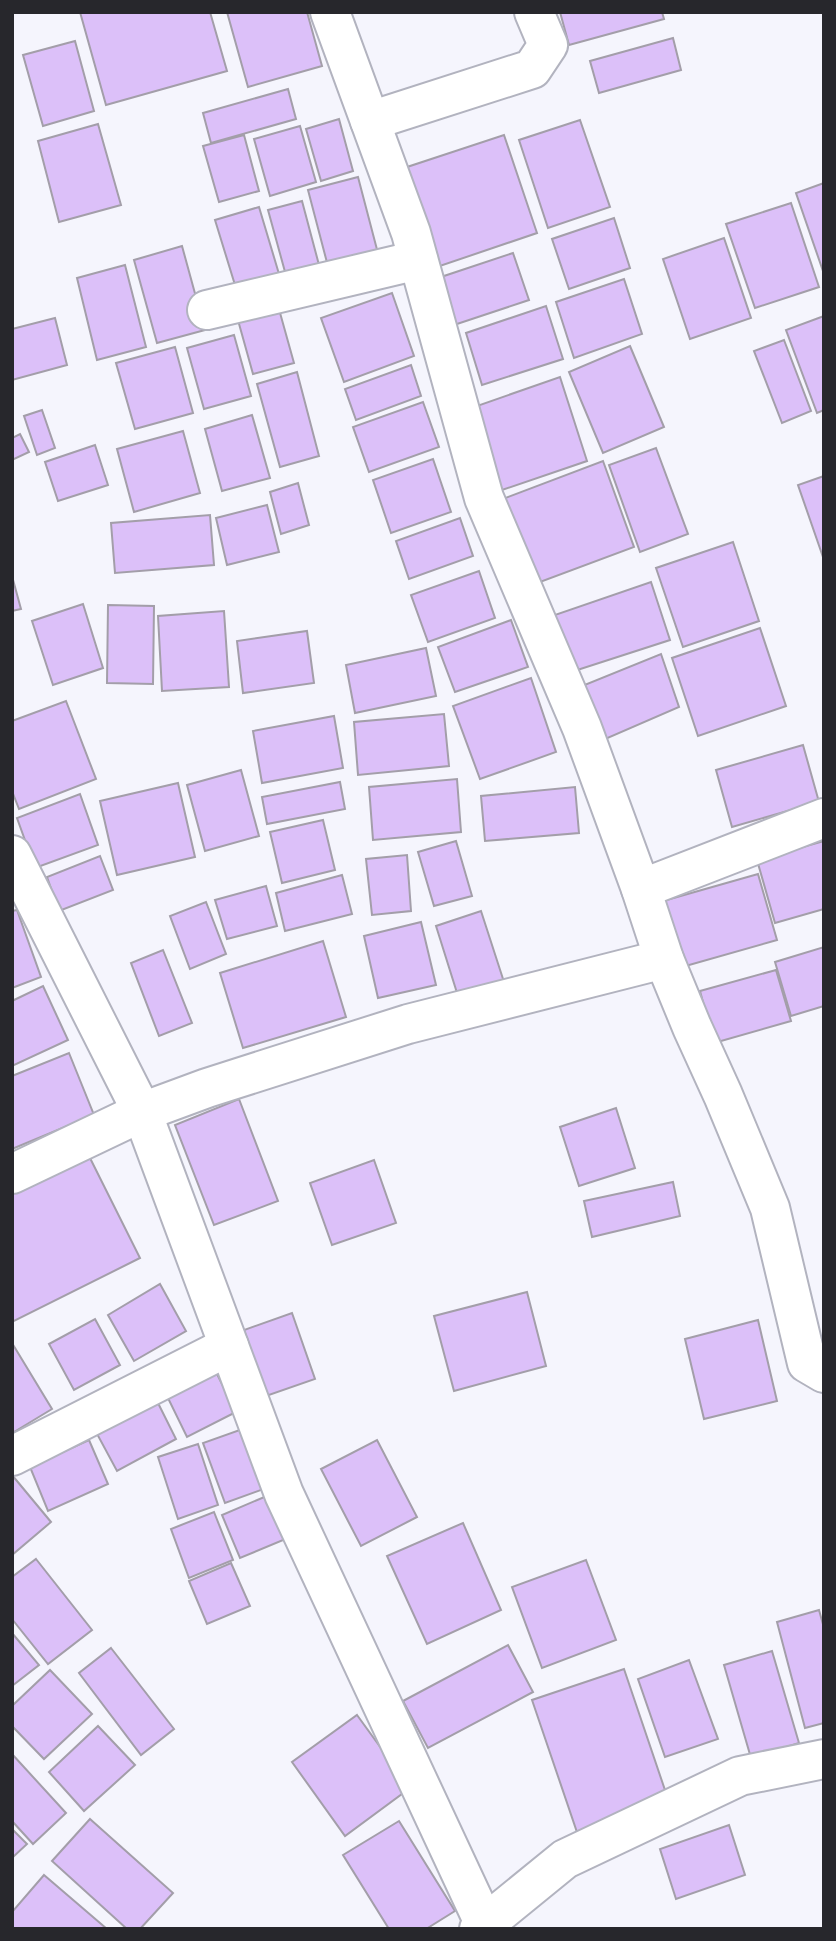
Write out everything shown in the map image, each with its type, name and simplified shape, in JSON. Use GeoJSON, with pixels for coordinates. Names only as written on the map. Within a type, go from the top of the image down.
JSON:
{"type":"FeatureCollection","features":[{"type":"Feature","properties":{"kind":"street"},"geometry":{"type":"LineString","coordinates":[[330,12],[411,233],[484,499],[582,728],[664,959],[771,1208],[807,1363],[824,1373]]}},
{"type":"Feature","properties":{"kind":"street"},"geometry":{"type":"LineString","coordinates":[[370,121],[532,69],[548,45],[534,12]]}},
{"type":"Feature","properties":{"kind":"street"},"geometry":{"type":"LineString","coordinates":[[207,310],[418,260]]}},
{"type":"Feature","properties":{"kind":"street"},"geometry":{"type":"LineString","coordinates":[[641,889],[824,818]]}},
{"type":"Feature","properties":{"kind":"street"},"geometry":{"type":"LineString","coordinates":[[15,863],[142,1112],[284,1494],[482,1927],[565,1859],[740,1776],[824,1759]]}},
{"type":"Feature","properties":{"kind":"street"},"geometry":{"type":"LineString","coordinates":[[12,1174],[142,1112],[208,1088],[408,1024],[664,959]]}},
{"type":"Feature","properties":{"kind":"street"},"geometry":{"type":"LineString","coordinates":[[12,1456],[229,1346]]}},
{"type":"Feature","properties":{"kind":"building"},"geometry":{"type":"Polygon","coordinates":[[[80,12],[210,12],[227,71],[106,105],[80,12]]]}},
{"type":"Feature","properties":{"kind":"building"},"geometry":{"type":"Polygon","coordinates":[[[227,12],[307,12],[322,66],[248,87],[227,12]]]}},
{"type":"Feature","properties":{"kind":"building"},"geometry":{"type":"Polygon","coordinates":[[[560,12],[662,12],[664,19],[569,45],[560,12]]]}},
{"type":"Feature","properties":{"kind":"building"},"geometry":{"type":"Polygon","coordinates":[[[673,38],[681,70],[599,93],[590,61],[673,38]]]}},
{"type":"Feature","properties":{"kind":"building"},"geometry":{"type":"Polygon","coordinates":[[[75,41],[94,111],[43,126],[23,55],[75,41]]]}},
{"type":"Feature","properties":{"kind":"building"},"geometry":{"type":"Polygon","coordinates":[[[288,89],[296,119],[211,143],[203,113],[288,89]]]}},
{"type":"Feature","properties":{"kind":"building"},"geometry":{"type":"Polygon","coordinates":[[[339,119],[353,171],[321,181],[306,129],[339,119]]]}},
{"type":"Feature","properties":{"kind":"building"},"geometry":{"type":"Polygon","coordinates":[[[580,120],[610,207],[548,228],[519,140],[580,120]]]}},
{"type":"Feature","properties":{"kind":"building"},"geometry":{"type":"Polygon","coordinates":[[[98,124],[121,205],[59,222],[38,141],[98,124]]]}},
{"type":"Feature","properties":{"kind":"building"},"geometry":{"type":"Polygon","coordinates":[[[300,126],[316,182],[270,196],[254,139],[300,126]]]}},
{"type":"Feature","properties":{"kind":"building"},"geometry":{"type":"Polygon","coordinates":[[[244,135],[259,191],[219,202],[203,146],[244,135]]]}},
{"type":"Feature","properties":{"kind":"building"},"geometry":{"type":"Polygon","coordinates":[[[504,135],[537,233],[428,270],[395,171],[504,135]]]}},
{"type":"Feature","properties":{"kind":"building"},"geometry":{"type":"Polygon","coordinates":[[[358,177],[380,261],[330,274],[308,190],[358,177]]]}},
{"type":"Feature","properties":{"kind":"building"},"geometry":{"type":"Polygon","coordinates":[[[824,183],[824,274],[796,193],[824,183]]]}},
{"type":"Feature","properties":{"kind":"building"},"geometry":{"type":"Polygon","coordinates":[[[302,201],[323,280],[290,290],[268,210],[302,201]]]}},
{"type":"Feature","properties":{"kind":"building"},"geometry":{"type":"Polygon","coordinates":[[[791,203],[819,287],[755,308],[726,224],[791,203]]]}},
{"type":"Feature","properties":{"kind":"building"},"geometry":{"type":"Polygon","coordinates":[[[259,207],[282,284],[239,298],[215,220],[259,207]]]}},
{"type":"Feature","properties":{"kind":"building"},"geometry":{"type":"Polygon","coordinates":[[[614,218],[630,268],[569,289],[552,239],[614,218]]]}},
{"type":"Feature","properties":{"kind":"building"},"geometry":{"type":"Polygon","coordinates":[[[724,238],[751,318],[690,339],[663,259],[724,238]]]}},
{"type":"Feature","properties":{"kind":"building"},"geometry":{"type":"Polygon","coordinates":[[[182,246],[205,330],[157,343],[134,260],[182,246]]]}},
{"type":"Feature","properties":{"kind":"building"},"geometry":{"type":"Polygon","coordinates":[[[513,253],[529,300],[448,327],[432,280],[513,253]]]}},
{"type":"Feature","properties":{"kind":"building"},"geometry":{"type":"Polygon","coordinates":[[[125,265],[146,347],[97,360],[77,278],[125,265]]]}},
{"type":"Feature","properties":{"kind":"building"},"geometry":{"type":"Polygon","coordinates":[[[624,279],[642,334],[574,358],[556,302],[624,279]]]}},
{"type":"Feature","properties":{"kind":"building"},"geometry":{"type":"Polygon","coordinates":[[[392,293],[414,356],[344,382],[321,318],[392,293]]]}},
{"type":"Feature","properties":{"kind":"building"},"geometry":{"type":"Polygon","coordinates":[[[277,302],[294,363],[253,374],[236,313],[277,302]]]}},
{"type":"Feature","properties":{"kind":"building"},"geometry":{"type":"Polygon","coordinates":[[[546,306],[563,359],[482,385],[466,333],[546,306]]]}},
{"type":"Feature","properties":{"kind":"building"},"geometry":{"type":"Polygon","coordinates":[[[824,316],[824,410],[817,413],[786,330],[824,316]]]}},
{"type":"Feature","properties":{"kind":"building"},"geometry":{"type":"Polygon","coordinates":[[[55,318],[67,365],[12,380],[12,329],[55,318]]]}},
{"type":"Feature","properties":{"kind":"building"},"geometry":{"type":"Polygon","coordinates":[[[234,335],[251,396],[204,409],[187,348],[234,335]]]}},
{"type":"Feature","properties":{"kind":"building"},"geometry":{"type":"Polygon","coordinates":[[[784,340],[811,411],[782,423],[754,351],[784,340]]]}},
{"type":"Feature","properties":{"kind":"building"},"geometry":{"type":"Polygon","coordinates":[[[630,346],[664,427],[603,453],[569,372],[630,346]]]}},
{"type":"Feature","properties":{"kind":"building"},"geometry":{"type":"Polygon","coordinates":[[[175,347],[193,413],[135,429],[116,363],[175,347]]]}},
{"type":"Feature","properties":{"kind":"building"},"geometry":{"type":"Polygon","coordinates":[[[411,365],[421,396],[356,420],[345,389],[411,365]]]}},
{"type":"Feature","properties":{"kind":"building"},"geometry":{"type":"Polygon","coordinates":[[[297,372],[319,456],[280,467],[257,384],[297,372]]]}},
{"type":"Feature","properties":{"kind":"building"},"geometry":{"type":"Polygon","coordinates":[[[560,377],[587,461],[502,490],[474,407],[560,377]]]}},
{"type":"Feature","properties":{"kind":"building"},"geometry":{"type":"Polygon","coordinates":[[[423,402],[439,447],[369,472],[353,427],[423,402]]]}},
{"type":"Feature","properties":{"kind":"building"},"geometry":{"type":"Polygon","coordinates":[[[42,410],[55,448],[37,455],[24,416],[42,410]]]}},
{"type":"Feature","properties":{"kind":"building"},"geometry":{"type":"Polygon","coordinates":[[[252,415],[270,478],[222,491],[205,429],[252,415]]]}},
{"type":"Feature","properties":{"kind":"building"},"geometry":{"type":"Polygon","coordinates":[[[183,431],[200,493],[134,512],[117,449],[183,431]]]}},
{"type":"Feature","properties":{"kind":"building"},"geometry":{"type":"Polygon","coordinates":[[[20,434],[29,452],[12,460],[12,438],[20,434]]]}},
{"type":"Feature","properties":{"kind":"building"},"geometry":{"type":"Polygon","coordinates":[[[95,445],[108,485],[58,501],[45,462],[95,445]]]}},
{"type":"Feature","properties":{"kind":"building"},"geometry":{"type":"Polygon","coordinates":[[[656,448],[688,534],[640,552],[609,465],[656,448]]]}},
{"type":"Feature","properties":{"kind":"building"},"geometry":{"type":"Polygon","coordinates":[[[433,459],[451,512],[391,533],[373,480],[433,459]]]}},
{"type":"Feature","properties":{"kind":"building"},"geometry":{"type":"Polygon","coordinates":[[[603,461],[634,547],[532,585],[500,500],[603,461]]]}},
{"type":"Feature","properties":{"kind":"building"},"geometry":{"type":"Polygon","coordinates":[[[824,476],[824,560],[798,485],[824,476]]]}},
{"type":"Feature","properties":{"kind":"building"},"geometry":{"type":"Polygon","coordinates":[[[298,483],[309,525],[281,534],[270,492],[298,483]]]}},
{"type":"Feature","properties":{"kind":"building"},"geometry":{"type":"Polygon","coordinates":[[[267,505],[279,552],[227,565],[216,518],[267,505]]]}},
{"type":"Feature","properties":{"kind":"building"},"geometry":{"type":"Polygon","coordinates":[[[210,515],[214,565],[115,573],[111,523],[210,515]]]}},
{"type":"Feature","properties":{"kind":"building"},"geometry":{"type":"Polygon","coordinates":[[[460,518],[473,556],[409,579],[396,541],[460,518]]]}},
{"type":"Feature","properties":{"kind":"building"},"geometry":{"type":"Polygon","coordinates":[[[733,542],[759,621],[683,647],[656,568],[733,542]]]}},
{"type":"Feature","properties":{"kind":"building"},"geometry":{"type":"Polygon","coordinates":[[[479,571],[495,618],[428,642],[411,595],[479,571]]]}},
{"type":"Feature","properties":{"kind":"building"},"geometry":{"type":"Polygon","coordinates":[[[12,576],[21,609],[12,611],[12,576]]]}},
{"type":"Feature","properties":{"kind":"building"},"geometry":{"type":"Polygon","coordinates":[[[651,582],[670,640],[565,674],[546,618],[651,582]]]}},
{"type":"Feature","properties":{"kind":"building"},"geometry":{"type":"Polygon","coordinates":[[[83,604],[103,668],[53,685],[32,621],[83,604]]]}},
{"type":"Feature","properties":{"kind":"building"},"geometry":{"type":"Polygon","coordinates":[[[108,605],[154,606],[153,684],[107,683],[108,605]]]}},
{"type":"Feature","properties":{"kind":"building"},"geometry":{"type":"Polygon","coordinates":[[[224,611],[229,687],[162,691],[158,616],[224,611]]]}},
{"type":"Feature","properties":{"kind":"building"},"geometry":{"type":"Polygon","coordinates":[[[511,620],[528,667],[455,692],[438,647],[511,620]]]}},
{"type":"Feature","properties":{"kind":"building"},"geometry":{"type":"Polygon","coordinates":[[[760,628],[786,706],[698,736],[672,658],[760,628]]]}},
{"type":"Feature","properties":{"kind":"building"},"geometry":{"type":"Polygon","coordinates":[[[307,631],[314,683],[243,693],[237,641],[307,631]]]}},
{"type":"Feature","properties":{"kind":"building"},"geometry":{"type":"Polygon","coordinates":[[[426,648],[436,696],[355,713],[346,665],[426,648]]]}},
{"type":"Feature","properties":{"kind":"building"},"geometry":{"type":"Polygon","coordinates":[[[661,654],[679,707],[603,740],[582,686],[661,654]]]}},
{"type":"Feature","properties":{"kind":"building"},"geometry":{"type":"Polygon","coordinates":[[[531,678],[556,752],[480,779],[453,706],[531,678]]]}},
{"type":"Feature","properties":{"kind":"building"},"geometry":{"type":"Polygon","coordinates":[[[66,701],[96,779],[19,809],[12,791],[12,721],[66,701]]]}},
{"type":"Feature","properties":{"kind":"building"},"geometry":{"type":"Polygon","coordinates":[[[444,714],[449,766],[358,775],[354,722],[444,714]]]}},
{"type":"Feature","properties":{"kind":"building"},"geometry":{"type":"Polygon","coordinates":[[[334,716],[343,768],[262,783],[253,731],[334,716]]]}},
{"type":"Feature","properties":{"kind":"building"},"geometry":{"type":"Polygon","coordinates":[[[803,745],[819,802],[732,827],[716,770],[803,745]]]}},
{"type":"Feature","properties":{"kind":"building"},"geometry":{"type":"Polygon","coordinates":[[[241,770],[259,836],[205,851],[187,785],[241,770]]]}},
{"type":"Feature","properties":{"kind":"building"},"geometry":{"type":"Polygon","coordinates":[[[457,779],[461,832],[373,840],[369,787],[457,779]]]}},
{"type":"Feature","properties":{"kind":"building"},"geometry":{"type":"Polygon","coordinates":[[[340,782],[345,809],[267,824],[262,797],[340,782]]]}},
{"type":"Feature","properties":{"kind":"building"},"geometry":{"type":"Polygon","coordinates":[[[178,783],[195,857],[117,875],[100,801],[178,783]]]}},
{"type":"Feature","properties":{"kind":"building"},"geometry":{"type":"Polygon","coordinates":[[[575,787],[579,833],[485,841],[481,796],[575,787]]]}},
{"type":"Feature","properties":{"kind":"building"},"geometry":{"type":"Polygon","coordinates":[[[80,794],[98,845],[35,868],[17,818],[80,794]]]}},
{"type":"Feature","properties":{"kind":"building"},"geometry":{"type":"Polygon","coordinates":[[[323,820],[335,870],[282,883],[270,832],[323,820]]]}},
{"type":"Feature","properties":{"kind":"building"},"geometry":{"type":"Polygon","coordinates":[[[456,841],[472,896],[434,906],[418,852],[456,841]]]}},
{"type":"Feature","properties":{"kind":"building"},"geometry":{"type":"Polygon","coordinates":[[[824,841],[824,909],[775,923],[757,860],[824,841]]]}},
{"type":"Feature","properties":{"kind":"building"},"geometry":{"type":"Polygon","coordinates":[[[407,855],[411,911],[372,915],[366,859],[407,855]]]}},
{"type":"Feature","properties":{"kind":"building"},"geometry":{"type":"Polygon","coordinates":[[[100,856],[113,890],[59,911],[47,877],[100,856]]]}},
{"type":"Feature","properties":{"kind":"building"},"geometry":{"type":"Polygon","coordinates":[[[758,874],[777,940],[675,969],[656,903],[758,874]]]}},
{"type":"Feature","properties":{"kind":"building"},"geometry":{"type":"Polygon","coordinates":[[[342,875],[352,914],[285,931],[276,893],[342,875]]]}},
{"type":"Feature","properties":{"kind":"building"},"geometry":{"type":"Polygon","coordinates":[[[266,886],[277,926],[227,939],[215,900],[266,886]]]}},
{"type":"Feature","properties":{"kind":"building"},"geometry":{"type":"Polygon","coordinates":[[[206,902],[226,954],[190,969],[170,916],[206,902]]]}},
{"type":"Feature","properties":{"kind":"building"},"geometry":{"type":"Polygon","coordinates":[[[17,910],[41,977],[12,988],[12,911],[17,910]]]}},
{"type":"Feature","properties":{"kind":"building"},"geometry":{"type":"Polygon","coordinates":[[[481,911],[504,982],[458,996],[436,926],[481,911]]]}},
{"type":"Feature","properties":{"kind":"building"},"geometry":{"type":"Polygon","coordinates":[[[421,922],[436,985],[378,998],[364,936],[421,922]]]}},
{"type":"Feature","properties":{"kind":"building"},"geometry":{"type":"Polygon","coordinates":[[[323,941],[346,1017],[243,1048],[220,973],[323,941]]]}},
{"type":"Feature","properties":{"kind":"building"},"geometry":{"type":"Polygon","coordinates":[[[824,947],[824,1006],[791,1016],[775,962],[824,947]]]}},
{"type":"Feature","properties":{"kind":"building"},"geometry":{"type":"Polygon","coordinates":[[[163,950],[192,1023],[159,1036],[131,963],[163,950]]]}},
{"type":"Feature","properties":{"kind":"building"},"geometry":{"type":"Polygon","coordinates":[[[776,970],[791,1021],[714,1043],[700,991],[776,970]]]}},
{"type":"Feature","properties":{"kind":"building"},"geometry":{"type":"Polygon","coordinates":[[[43,986],[68,1040],[12,1066],[12,1001],[43,986]]]}},
{"type":"Feature","properties":{"kind":"building"},"geometry":{"type":"Polygon","coordinates":[[[69,1053],[94,1115],[12,1149],[12,1076],[69,1053]]]}},
{"type":"Feature","properties":{"kind":"building"},"geometry":{"type":"Polygon","coordinates":[[[239,1099],[278,1201],[214,1225],[175,1125],[239,1099]]]}},
{"type":"Feature","properties":{"kind":"building"},"geometry":{"type":"Polygon","coordinates":[[[616,1108],[635,1168],[579,1186],[560,1127],[616,1108]]]}},
{"type":"Feature","properties":{"kind":"building"},"geometry":{"type":"Polygon","coordinates":[[[86,1150],[140,1258],[12,1322],[12,1187],[86,1150]]]}},
{"type":"Feature","properties":{"kind":"building"},"geometry":{"type":"Polygon","coordinates":[[[374,1160],[396,1223],[332,1245],[310,1183],[374,1160]]]}},
{"type":"Feature","properties":{"kind":"building"},"geometry":{"type":"Polygon","coordinates":[[[673,1182],[680,1216],[592,1237],[584,1201],[673,1182]]]}},
{"type":"Feature","properties":{"kind":"building"},"geometry":{"type":"Polygon","coordinates":[[[160,1284],[186,1331],[134,1361],[108,1315],[160,1284]]]}},
{"type":"Feature","properties":{"kind":"building"},"geometry":{"type":"Polygon","coordinates":[[[527,1292],[546,1366],[454,1391],[434,1316],[527,1292]]]}},
{"type":"Feature","properties":{"kind":"building"},"geometry":{"type":"Polygon","coordinates":[[[292,1313],[315,1379],[266,1396],[244,1330],[292,1313]]]}},
{"type":"Feature","properties":{"kind":"building"},"geometry":{"type":"Polygon","coordinates":[[[95,1319],[120,1365],[74,1390],[49,1344],[95,1319]]]}},
{"type":"Feature","properties":{"kind":"building"},"geometry":{"type":"Polygon","coordinates":[[[758,1320],[777,1401],[704,1419],[685,1339],[758,1320]]]}},
{"type":"Feature","properties":{"kind":"building"},"geometry":{"type":"Polygon","coordinates":[[[12,1343],[52,1409],[14,1432],[12,1429],[12,1343]]]}},
{"type":"Feature","properties":{"kind":"building"},"geometry":{"type":"Polygon","coordinates":[[[215,1370],[236,1412],[187,1437],[166,1394],[215,1370]]]}},
{"type":"Feature","properties":{"kind":"building"},"geometry":{"type":"Polygon","coordinates":[[[156,1399],[176,1439],[117,1471],[96,1432],[156,1399]]]}},
{"type":"Feature","properties":{"kind":"building"},"geometry":{"type":"Polygon","coordinates":[[[251,1426],[272,1486],[225,1503],[203,1443],[251,1426]]]}},
{"type":"Feature","properties":{"kind":"building"},"geometry":{"type":"Polygon","coordinates":[[[89,1440],[108,1484],[48,1511],[30,1467],[89,1440]]]}},
{"type":"Feature","properties":{"kind":"building"},"geometry":{"type":"Polygon","coordinates":[[[377,1440],[417,1517],[361,1546],[321,1469],[377,1440]]]}},
{"type":"Feature","properties":{"kind":"building"},"geometry":{"type":"Polygon","coordinates":[[[198,1444],[218,1505],[178,1519],[158,1457],[198,1444]]]}},
{"type":"Feature","properties":{"kind":"building"},"geometry":{"type":"Polygon","coordinates":[[[12,1475],[51,1522],[12,1555],[12,1475]]]}},
{"type":"Feature","properties":{"kind":"building"},"geometry":{"type":"Polygon","coordinates":[[[269,1495],[288,1538],[240,1558],[222,1515],[269,1495]]]}},
{"type":"Feature","properties":{"kind":"building"},"geometry":{"type":"Polygon","coordinates":[[[214,1512],[233,1560],[189,1578],[171,1529],[214,1512]]]}},
{"type":"Feature","properties":{"kind":"building"},"geometry":{"type":"Polygon","coordinates":[[[463,1523],[501,1610],[427,1644],[387,1556],[463,1523]]]}},
{"type":"Feature","properties":{"kind":"building"},"geometry":{"type":"Polygon","coordinates":[[[36,1559],[92,1630],[48,1664],[12,1619],[12,1577],[36,1559]]]}},
{"type":"Feature","properties":{"kind":"building"},"geometry":{"type":"Polygon","coordinates":[[[586,1560],[616,1640],[542,1668],[512,1587],[586,1560]]]}},
{"type":"Feature","properties":{"kind":"building"},"geometry":{"type":"Polygon","coordinates":[[[231,1563],[250,1606],[207,1624],[189,1581],[231,1563]]]}},
{"type":"Feature","properties":{"kind":"building"},"geometry":{"type":"Polygon","coordinates":[[[819,1610],[824,1628],[824,1723],[805,1728],[777,1622],[819,1610]]]}},
{"type":"Feature","properties":{"kind":"building"},"geometry":{"type":"Polygon","coordinates":[[[12,1633],[39,1665],[12,1686],[12,1633]]]}},
{"type":"Feature","properties":{"kind":"building"},"geometry":{"type":"Polygon","coordinates":[[[508,1645],[533,1692],[428,1748],[403,1701],[508,1645]]]}},
{"type":"Feature","properties":{"kind":"building"},"geometry":{"type":"Polygon","coordinates":[[[111,1648],[174,1729],[141,1755],[79,1673],[111,1648]]]}},
{"type":"Feature","properties":{"kind":"building"},"geometry":{"type":"Polygon","coordinates":[[[772,1651],[799,1743],[751,1758],[724,1665],[772,1651]]]}},
{"type":"Feature","properties":{"kind":"building"},"geometry":{"type":"Polygon","coordinates":[[[689,1660],[718,1739],[665,1757],[638,1679],[689,1660]]]}},
{"type":"Feature","properties":{"kind":"building"},"geometry":{"type":"Polygon","coordinates":[[[624,1669],[667,1796],[579,1838],[532,1700],[624,1669]]]}},
{"type":"Feature","properties":{"kind":"building"},"geometry":{"type":"Polygon","coordinates":[[[50,1670],[92,1714],[44,1759],[12,1726],[12,1706],[50,1670]]]}},
{"type":"Feature","properties":{"kind":"building"},"geometry":{"type":"Polygon","coordinates":[[[357,1715],[410,1788],[345,1836],[292,1762],[357,1715]]]}},
{"type":"Feature","properties":{"kind":"building"},"geometry":{"type":"Polygon","coordinates":[[[98,1726],[135,1765],[84,1811],[49,1772],[98,1726]]]}},
{"type":"Feature","properties":{"kind":"building"},"geometry":{"type":"Polygon","coordinates":[[[12,1754],[66,1813],[33,1844],[12,1821],[12,1754]]]}},
{"type":"Feature","properties":{"kind":"building"},"geometry":{"type":"Polygon","coordinates":[[[90,1819],[173,1893],[140,1929],[127,1929],[52,1861],[90,1819]]]}},
{"type":"Feature","properties":{"kind":"building"},"geometry":{"type":"Polygon","coordinates":[[[399,1821],[455,1911],[426,1929],[389,1929],[343,1855],[399,1821]]]}},
{"type":"Feature","properties":{"kind":"building"},"geometry":{"type":"Polygon","coordinates":[[[729,1825],[745,1875],[676,1899],[660,1849],[729,1825]]]}},
{"type":"Feature","properties":{"kind":"building"},"geometry":{"type":"Polygon","coordinates":[[[12,1829],[27,1844],[12,1858],[12,1829]]]}},
{"type":"Feature","properties":{"kind":"building"},"geometry":{"type":"Polygon","coordinates":[[[44,1875],[107,1929],[12,1929],[12,1912],[44,1875]]]}}]}
